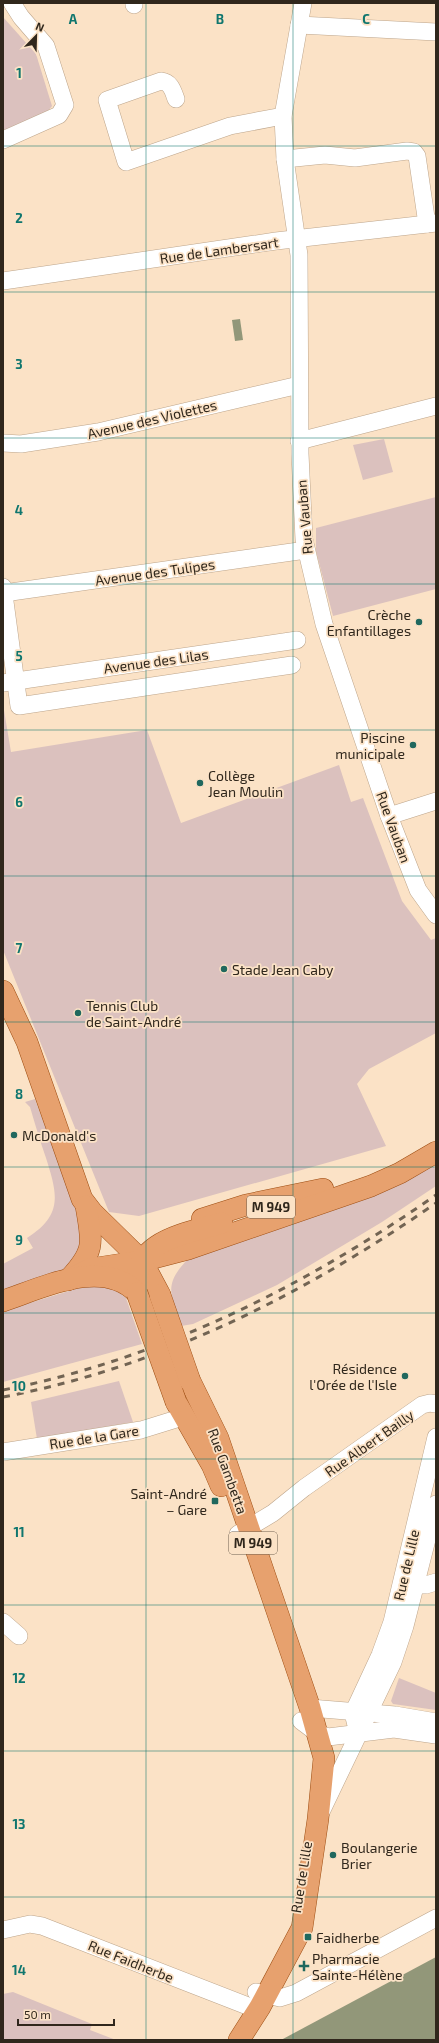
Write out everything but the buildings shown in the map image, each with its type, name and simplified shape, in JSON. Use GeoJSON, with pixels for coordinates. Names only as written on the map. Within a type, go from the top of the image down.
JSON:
{"type":"FeatureCollection","features":[{"type":"Feature","properties":{"kind":"main road"},"geometry":{"type":"LineString","coordinates":[[3,991],[27,1042],[74,1179],[86,1206],[91,1234],[90,1248],[81,1266],[68,1280]]}},
{"type":"Feature","properties":{"kind":"main road","name":"M 949"},"geometry":{"type":"LineString","coordinates":[[137,1293],[138,1273],[142,1261],[154,1246],[169,1239],[323,1189],[436,1148]]}},
{"type":"Feature","properties":{"kind":"main road","name":"M 949"},"geometry":{"type":"LineString","coordinates":[[142,1261],[188,1249],[371,1186],[400,1174],[436,1152]]}},
{"type":"Feature","properties":{"kind":"main road","name":"M 949"},"geometry":{"type":"LineString","coordinates":[[110,1228],[136,1236],[157,1234],[237,1207],[323,1189]]}},
{"type":"Feature","properties":{"kind":"main road","name":"Rue Gambetta"},"geometry":{"type":"LineString","coordinates":[[86,1206],[142,1261],[160,1295],[190,1381],[218,1438],[243,1524],[309,1727]]}},
{"type":"Feature","properties":{"kind":"main road","name":"M 949"},"geometry":{"type":"LineString","coordinates":[[160,1295],[163,1278],[168,1266],[179,1254],[188,1249]]}},
{"type":"Feature","properties":{"kind":"main road"},"geometry":{"type":"LineString","coordinates":[[3,1302],[68,1280],[90,1270],[142,1261]]}},
{"type":"Feature","properties":{"kind":"main road"},"geometry":{"type":"LineString","coordinates":[[68,1280],[95,1276],[108,1276],[122,1281],[137,1293]]}},
{"type":"Feature","properties":{"kind":"main road","name":"Rue Gambetta"},"geometry":{"type":"LineString","coordinates":[[137,1293],[180,1409],[212,1464],[243,1524]]}},
{"type":"Feature","properties":{"kind":"main road","name":"Rue de Lille"},"geometry":{"type":"LineString","coordinates":[[226,2040],[257,2001],[302,1928],[318,1819],[324,1758],[309,1727]]}},
{"type":"Feature","properties":{"kind":"main road","name":"Rue de Lille"},"geometry":{"type":"LineString","coordinates":[[239,2040],[292,1927],[298,1908],[314,1782],[309,1727]]}},
{"type":"Feature","properties":{"kind":"street","name":"Rue Vauban"},"geometry":{"type":"LineString","coordinates":[[303,3],[283,116],[285,159],[299,255],[299,441],[306,550],[324,624],[389,816],[416,886],[436,915]]}},
{"type":"Feature","properties":{"kind":"street"},"geometry":{"type":"LineString","coordinates":[[3,140],[59,115],[65,105],[46,46],[9,5]]}},
{"type":"Feature","properties":{"kind":"street"},"geometry":{"type":"LineString","coordinates":[[299,25],[436,32]]}},
{"type":"Feature","properties":{"kind":"street"},"geometry":{"type":"LineString","coordinates":[[176,99],[170,86],[161,81],[107,100],[126,162],[230,126],[283,116]]}},
{"type":"Feature","properties":{"kind":"street"},"geometry":{"type":"LineString","coordinates":[[285,159],[325,155],[355,158],[407,150],[414,152],[417,156],[432,223]]}},
{"type":"Feature","properties":{"kind":"street","name":"Rue de Lambersart"},"geometry":{"type":"LineString","coordinates":[[3,281],[297,239],[432,223]]}},
{"type":"Feature","properties":{"kind":"street","name":"Avenue des Violettes"},"geometry":{"type":"LineString","coordinates":[[3,443],[21,444],[98,432],[299,384]]}},
{"type":"Feature","properties":{"kind":"street"},"geometry":{"type":"LineString","coordinates":[[299,441],[436,406]]}},
{"type":"Feature","properties":{"kind":"street","name":"Avenue des Tulipes"},"geometry":{"type":"LineString","coordinates":[[4,590],[306,550]]}},
{"type":"Feature","properties":{"kind":"street"},"geometry":{"type":"LineString","coordinates":[[4,590],[9,682],[19,706],[292,665]]}},
{"type":"Feature","properties":{"kind":"street","name":"Avenue des Lilas"},"geometry":{"type":"LineString","coordinates":[[9,682],[297,640]]}},
{"type":"Feature","properties":{"kind":"street"},"geometry":{"type":"LineString","coordinates":[[389,816],[436,801]]}},
{"type":"Feature","properties":{"kind":"street","name":"Rue Albert Bailly"},"geometry":{"type":"LineString","coordinates":[[243,1524],[273,1513],[304,1488],[422,1405],[430,1403],[436,1404]]}},
{"type":"Feature","properties":{"kind":"street","name":"Rue de la Gare"},"geometry":{"type":"LineString","coordinates":[[3,1452],[141,1430],[180,1409]]}},
{"type":"Feature","properties":{"kind":"street","name":"Rue de Lille"},"geometry":{"type":"LineString","coordinates":[[362,1713],[392,1622],[436,1437]]}},
{"type":"Feature","properties":{"kind":"street","name":"Rue de Lille"},"geometry":{"type":"LineString","coordinates":[[362,1713],[395,1657],[416,1584],[436,1504]]}},
{"type":"Feature","properties":{"kind":"street"},"geometry":{"type":"LineString","coordinates":[[416,1584],[436,1582]]}},
{"type":"Feature","properties":{"kind":"street"},"geometry":{"type":"LineString","coordinates":[[3,1622],[19,1636]]}},
{"type":"Feature","properties":{"kind":"street"},"geometry":{"type":"LineString","coordinates":[[309,1727],[330,1720],[362,1713],[435,1725]]}},
{"type":"Feature","properties":{"kind":"street"},"geometry":{"type":"LineString","coordinates":[[309,1727],[362,1713]]}},
{"type":"Feature","properties":{"kind":"street"},"geometry":{"type":"LineString","coordinates":[[360,1733],[356,1725],[362,1713]]}},
{"type":"Feature","properties":{"kind":"street"},"geometry":{"type":"LineString","coordinates":[[309,1727],[332,1737],[435,1725]]}},
{"type":"Feature","properties":{"kind":"street","name":"Rue de Lille"},"geometry":{"type":"LineString","coordinates":[[318,1819],[360,1733]]}},
{"type":"Feature","properties":{"kind":"street","name":"Rue Faidherbe"},"geometry":{"type":"LineString","coordinates":[[3,1930],[30,1924],[42,1926],[257,2001],[280,1998],[296,1993],[436,1918]]}},
{"type":"Feature","properties":{"kind":"shaded area"},"geometry":{"type":"Polygon","coordinates":[[[3,17],[36,54],[52,106],[48,111],[3,131],[3,17]]]}},
{"type":"Feature","properties":{"kind":"shaded area"},"geometry":{"type":"Polygon","coordinates":[[[240,319],[243,340],[235,341],[232,320],[240,319]]]}},
{"type":"Feature","properties":{"kind":"shaded area"},"geometry":{"type":"Polygon","coordinates":[[[384,439],[393,472],[363,480],[353,445],[384,439]]]}},
{"type":"Feature","properties":{"kind":"shaded area"},"geometry":{"type":"Polygon","coordinates":[[[436,497],[436,589],[333,616],[316,551],[316,528],[436,497]]]}},
{"type":"Feature","properties":{"kind":"shaded area","name":"Stade Jean Caby"},"geometry":{"type":"Polygon","coordinates":[[[3,704],[11,752],[147,730],[181,823],[339,765],[351,802],[363,798],[402,901],[431,940],[436,938],[436,1033],[369,1069],[357,1084],[386,1146],[139,1216],[109,1212],[3,950],[3,704]]]}},
{"type":"Feature","properties":{"kind":"shaded area"},"geometry":{"type":"Polygon","coordinates":[[[35,1099],[84,1230],[77,1255],[68,1267],[55,1274],[3,1289],[3,1264],[33,1248],[27,1238],[47,1221],[52,1212],[54,1202],[55,1193],[50,1171],[30,1107],[25,1102],[35,1099]]]}},
{"type":"Feature","properties":{"kind":"shaded area"},"geometry":{"type":"Polygon","coordinates":[[[431,1163],[436,1170],[436,1186],[382,1222],[277,1285],[193,1324],[181,1326],[174,1305],[171,1289],[172,1282],[181,1266],[190,1257],[431,1163]]]}},
{"type":"Feature","properties":{"kind":"shaded area"},"geometry":{"type":"Polygon","coordinates":[[[108,1283],[126,1298],[142,1344],[3,1382],[3,1311],[82,1287],[108,1283]]]}},
{"type":"Feature","properties":{"kind":"shaded area"},"geometry":{"type":"Polygon","coordinates":[[[119,1381],[133,1422],[37,1439],[31,1402],[119,1381]]]}},
{"type":"Feature","properties":{"kind":"shaded area"},"geometry":{"type":"Polygon","coordinates":[[[399,1678],[436,1693],[436,1710],[393,1704],[391,1701],[399,1678]]]}},
{"type":"Feature","properties":{"kind":"shaded area"},"geometry":{"type":"Polygon","coordinates":[[[436,1957],[436,2040],[281,2040],[436,1957]]]}},
{"type":"Feature","properties":{"kind":"shaded area"},"geometry":{"type":"Polygon","coordinates":[[[13,1992],[92,2024],[90,2030],[116,2040],[3,2040],[3,1994],[13,1992]]]}},
{"type":"Feature","properties":{"kind":"railway"},"geometry":{"type":"LineString","coordinates":[[3,1390],[62,1376],[119,1359],[175,1339],[230,1315],[283,1289],[335,1260],[436,1195]]}},
{"type":"Feature","properties":{"kind":"railway"},"geometry":{"type":"LineString","coordinates":[[3,1397],[62,1384],[119,1367],[230,1323],[335,1267],[436,1203]]}},
{"type":"Feature","properties":{"kind":"place","name":"Crèche Enfantillages"},"geometry":{"type":"Point","coordinates":[419,622]}},
{"type":"Feature","properties":{"kind":"place","name":"Piscine municipale"},"geometry":{"type":"Point","coordinates":[413,745]}},
{"type":"Feature","properties":{"kind":"place","name":"Collège Jean Moulin"},"geometry":{"type":"Point","coordinates":[200,783]}},
{"type":"Feature","properties":{"kind":"place","name":"Stade Jean Caby"},"geometry":{"type":"Point","coordinates":[224,969]}},
{"type":"Feature","properties":{"kind":"place","name":"Tennis Club de Saint-André"},"geometry":{"type":"Point","coordinates":[78,1013]}},
{"type":"Feature","properties":{"kind":"place","name":"McDonald's"},"geometry":{"type":"Point","coordinates":[14,1135]}},
{"type":"Feature","properties":{"kind":"place","name":"Résidence l'Orée de l'Isle"},"geometry":{"type":"Point","coordinates":[405,1376]}},
{"type":"Feature","properties":{"kind":"place","name":"Saint-André – Gare"},"geometry":{"type":"Point","coordinates":[215,1501]}},
{"type":"Feature","properties":{"kind":"place","name":"Boulangerie Brier"},"geometry":{"type":"Point","coordinates":[333,1855]}},
{"type":"Feature","properties":{"kind":"place","name":"Faidherbe"},"geometry":{"type":"Point","coordinates":[308,1937]}},
{"type":"Feature","properties":{"kind":"place","name":"Pharmacie Sainte-Hélène"},"geometry":{"type":"Point","coordinates":[304,1966]}}]}
